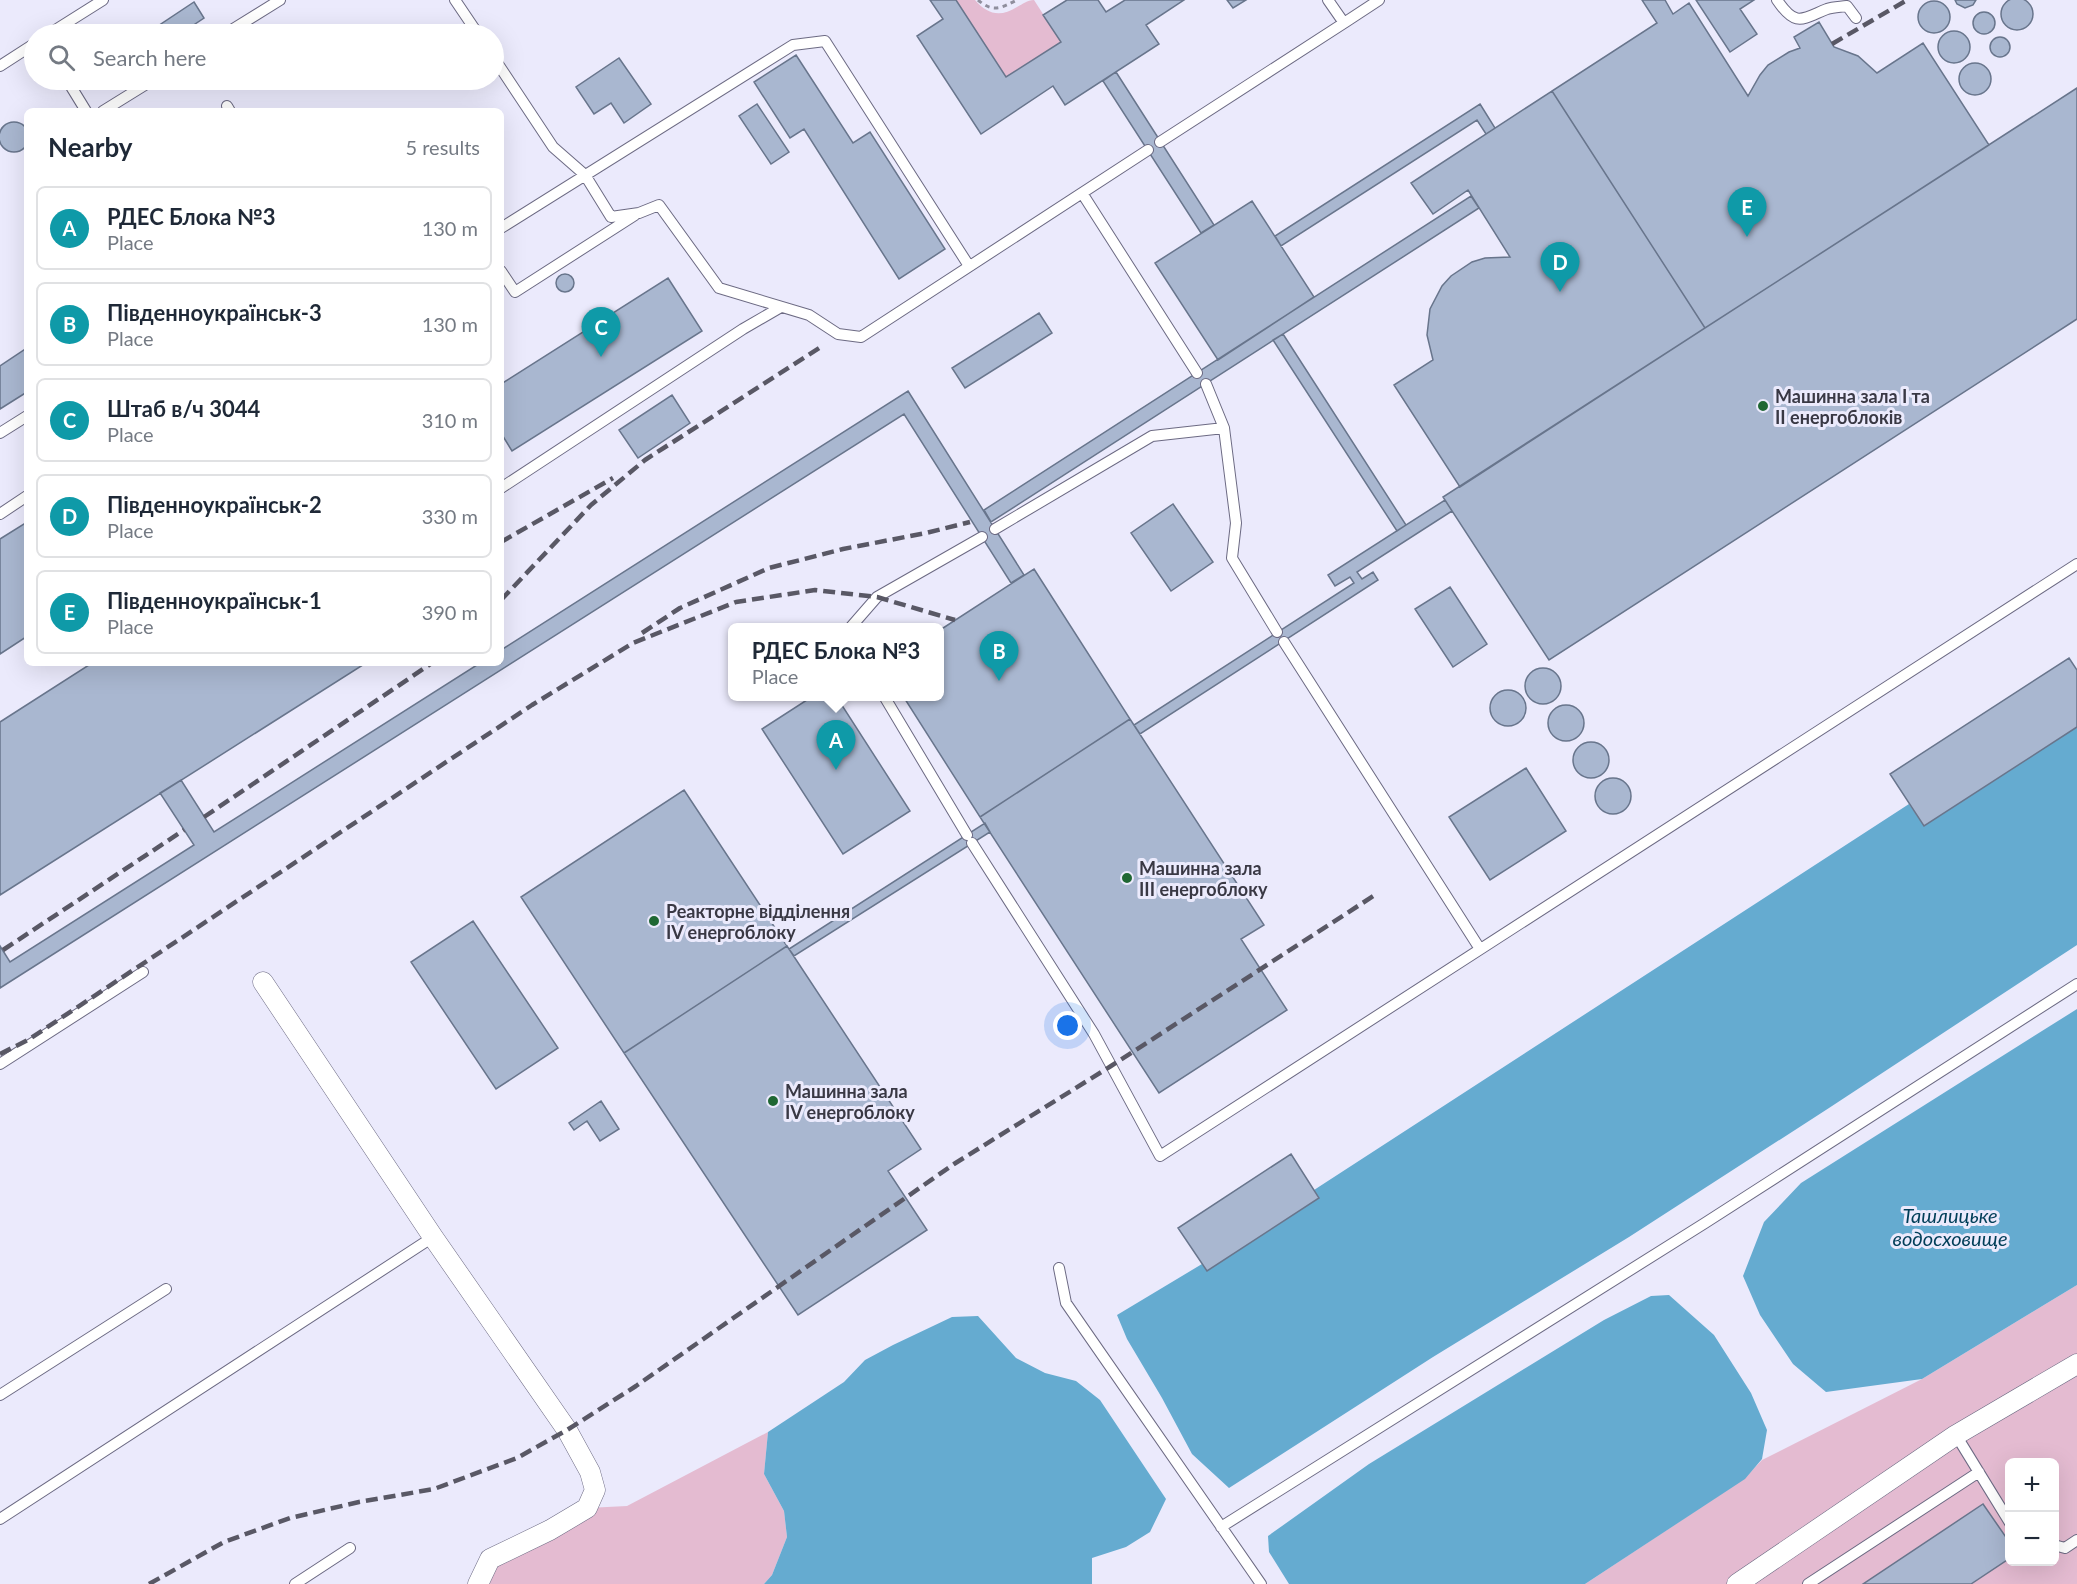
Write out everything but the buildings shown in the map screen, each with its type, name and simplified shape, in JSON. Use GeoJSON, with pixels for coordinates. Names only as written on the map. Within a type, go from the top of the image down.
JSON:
{"type":"FeatureCollection","features":[{"type":"Feature","properties":{"kind":"street"},"geometry":{"type":"LineString","coordinates":[[263,982],[433,1237],[567,1430],[590,1472],[595,1490],[587,1508],[550,1530],[490,1559],[478,1584]]}},
{"type":"Feature","properties":{"kind":"street"},"geometry":{"type":"LineString","coordinates":[[1737,1584],[1956,1435],[2077,1364]]}},
{"type":"Feature","properties":{"kind":"lane"},"geometry":{"type":"LineString","coordinates":[[65,24],[102,0]]}},
{"type":"Feature","properties":{"kind":"lane"},"geometry":{"type":"LineString","coordinates":[[241,24],[280,0]]}},
{"type":"Feature","properties":{"kind":"lane"},"geometry":{"type":"LineString","coordinates":[[455,0],[471,24]]}},
{"type":"Feature","properties":{"kind":"lane"},"geometry":{"type":"LineString","coordinates":[[1328,0],[1344,23]]}},
{"type":"Feature","properties":{"kind":"lane"},"geometry":{"type":"LineString","coordinates":[[1160,142],[1379,0]]}},
{"type":"Feature","properties":{"kind":"lane"},"geometry":{"type":"LineString","coordinates":[[1777,0],[1784,10],[1795,18],[1805,19],[1830,8],[1847,6],[1856,18]]}},
{"type":"Feature","properties":{"kind":"lane"},"geometry":{"type":"LineString","coordinates":[[504,226],[793,45],[825,41],[969,266]]}},
{"type":"Feature","properties":{"kind":"lane"},"geometry":{"type":"LineString","coordinates":[[0,66],[24,50]]}},
{"type":"Feature","properties":{"kind":"lane"},"geometry":{"type":"LineString","coordinates":[[504,73],[553,147],[585,175],[611,217],[639,213]]}},
{"type":"Feature","properties":{"kind":"lane"},"geometry":{"type":"LineString","coordinates":[[73,90],[84,108]]}},
{"type":"Feature","properties":{"kind":"lane"},"geometry":{"type":"LineString","coordinates":[[108,108],[137,90]]}},
{"type":"Feature","properties":{"kind":"lane"},"geometry":{"type":"LineString","coordinates":[[504,276],[515,292],[639,213],[659,205],[719,288],[809,315],[838,334],[861,337],[1148,150]]}},
{"type":"Feature","properties":{"kind":"lane"},"geometry":{"type":"LineString","coordinates":[[1082,193],[1197,373]]}},
{"type":"Feature","properties":{"kind":"lane"},"geometry":{"type":"LineString","coordinates":[[504,486],[743,329],[782,307]]}},
{"type":"Feature","properties":{"kind":"lane"},"geometry":{"type":"LineString","coordinates":[[1206,384],[1224,428],[1236,523],[1232,558],[1277,632]]}},
{"type":"Feature","properties":{"kind":"lane"},"geometry":{"type":"LineString","coordinates":[[0,433],[24,418]]}},
{"type":"Feature","properties":{"kind":"lane"},"geometry":{"type":"LineString","coordinates":[[995,529],[1152,436],[1224,428]]}},
{"type":"Feature","properties":{"kind":"lane"},"geometry":{"type":"LineString","coordinates":[[0,514],[24,498]]}},
{"type":"Feature","properties":{"kind":"lane"},"geometry":{"type":"LineString","coordinates":[[854,623],[877,597],[982,537]]}},
{"type":"Feature","properties":{"kind":"lane"},"geometry":{"type":"LineString","coordinates":[[887,701],[969,839],[1094,1034],[1160,1156],[2077,564]]}},
{"type":"Feature","properties":{"kind":"lane"},"geometry":{"type":"LineString","coordinates":[[1284,642],[1480,950]]}},
{"type":"Feature","properties":{"kind":"lane"},"geometry":{"type":"LineString","coordinates":[[0,1064],[142,972]]}},
{"type":"Feature","properties":{"kind":"lane"},"geometry":{"type":"LineString","coordinates":[[1221,1527],[1695,1230],[2077,984]]}},
{"type":"Feature","properties":{"kind":"lane"},"geometry":{"type":"LineString","coordinates":[[0,1519],[433,1237]]}},
{"type":"Feature","properties":{"kind":"lane"},"geometry":{"type":"LineString","coordinates":[[1059,1269],[1066,1303],[1261,1584]]}},
{"type":"Feature","properties":{"kind":"lane"},"geometry":{"type":"LineString","coordinates":[[0,1395],[166,1289]]}},
{"type":"Feature","properties":{"kind":"lane"},"geometry":{"type":"LineString","coordinates":[[1956,1435],[2005,1515]]}},
{"type":"Feature","properties":{"kind":"lane"},"geometry":{"type":"LineString","coordinates":[[1808,1584],[1979,1472]]}},
{"type":"Feature","properties":{"kind":"lane"},"geometry":{"type":"LineString","coordinates":[[2059,1546],[2065,1548],[2077,1540]]}},
{"type":"Feature","properties":{"kind":"lane"},"geometry":{"type":"LineString","coordinates":[[295,1584],[350,1548]]}},
{"type":"Feature","properties":{"kind":"path"},"geometry":{"type":"LineString","coordinates":[[978,0],[987,7],[1001,8],[1017,0]]}},
{"type":"Feature","properties":{"kind":"shaded area"},"geometry":{"type":"Polygon","coordinates":[[[956,0],[975,0],[984,9],[994,13],[1005,13],[1027,1],[1034,0],[1061,42],[1006,77],[956,0]]]}},
{"type":"Feature","properties":{"kind":"shaded area"},"geometry":{"type":"Polygon","coordinates":[[[2077,1285],[2077,1584],[1585,1584],[1744,1479],[1762,1460],[1922,1379],[2077,1285]]]}},
{"type":"Feature","properties":{"kind":"shaded area"},"geometry":{"type":"Polygon","coordinates":[[[768,1432],[764,1474],[784,1511],[787,1537],[772,1575],[764,1584],[478,1584],[490,1559],[587,1508],[627,1506],[768,1432]]]}},
{"type":"Feature","properties":{"kind":"water"},"geometry":{"type":"Polygon","coordinates":[[[2077,727],[2077,945],[1629,1237],[1433,1357],[1229,1488],[1192,1454],[1127,1339],[1117,1315],[1202,1264],[1207,1271],[1319,1198],[1314,1190],[1909,804],[1924,826],[2077,727]]]}},
{"type":"Feature","properties":{"kind":"water","name":"Ташлицьке водосховище"},"geometry":{"type":"Polygon","coordinates":[[[2077,1009],[2077,1285],[1922,1379],[1826,1392],[1793,1364],[1760,1315],[1743,1276],[1764,1222],[1801,1183],[2077,1009]]]}},
{"type":"Feature","properties":{"kind":"water"},"geometry":{"type":"Polygon","coordinates":[[[1669,1295],[1714,1335],[1751,1393],[1767,1430],[1762,1459],[1745,1479],[1585,1584],[1289,1584],[1269,1552],[1268,1536],[1369,1464],[1604,1320],[1651,1296],[1669,1295]]]}},
{"type":"Feature","properties":{"kind":"water"},"geometry":{"type":"Polygon","coordinates":[[[978,1316],[1016,1358],[1045,1373],[1076,1381],[1100,1400],[1166,1499],[1150,1532],[1126,1547],[1092,1558],[1092,1584],[764,1584],[772,1575],[787,1537],[784,1511],[764,1474],[768,1432],[844,1382],[865,1360],[952,1317],[978,1316]]]}},
{"type":"Feature","properties":{"kind":"railway"},"geometry":{"type":"LineString","coordinates":[[1832,44],[1907,0]]}},
{"type":"Feature","properties":{"kind":"railway"},"geometry":{"type":"LineString","coordinates":[[504,597],[591,505],[645,460],[824,345]]}},
{"type":"Feature","properties":{"kind":"railway"},"geometry":{"type":"LineString","coordinates":[[504,540],[613,478]]}},
{"type":"Feature","properties":{"kind":"railway"},"geometry":{"type":"LineString","coordinates":[[642,633],[680,608],[769,568],[843,549],[970,522]]}},
{"type":"Feature","properties":{"kind":"railway"},"geometry":{"type":"LineString","coordinates":[[0,1054],[28,1040],[532,705],[633,643],[736,602],[815,590],[877,597],[955,620]]}},
{"type":"Feature","properties":{"kind":"railway"},"geometry":{"type":"LineString","coordinates":[[204,817],[428,666]]}},
{"type":"Feature","properties":{"kind":"railway"},"geometry":{"type":"LineString","coordinates":[[3,950],[184,830]]}},
{"type":"Feature","properties":{"kind":"railway"},"geometry":{"type":"LineString","coordinates":[[149,1584],[224,1542],[290,1518],[359,1502],[434,1489],[517,1458],[567,1430],[636,1386],[954,1164],[1111,1066],[1378,893]]}},
{"type":"Feature","properties":{"kind":"place","name":"Південноукраїнськ-1"},"geometry":{"type":"Point","coordinates":[1747,237]}},
{"type":"Feature","properties":{"kind":"place","name":"Південноукраїнськ-2"},"geometry":{"type":"Point","coordinates":[1560,292]}},
{"type":"Feature","properties":{"kind":"place","name":"Штаб в/ч 3044"},"geometry":{"type":"Point","coordinates":[601,357]}},
{"type":"Feature","properties":{"kind":"place","name":"Машинна зала I та II енергоблоків"},"geometry":{"type":"Point","coordinates":[1763,406]}},
{"type":"Feature","properties":{"kind":"place","name":"Південноукраїнськ-3"},"geometry":{"type":"Point","coordinates":[999,681]}},
{"type":"Feature","properties":{"kind":"place","name":"РДЕС Блока №3"},"geometry":{"type":"Point","coordinates":[836,770]}},
{"type":"Feature","properties":{"kind":"place","name":"Машинна зала III енергоблоку"},"geometry":{"type":"Point","coordinates":[1127,878]}},
{"type":"Feature","properties":{"kind":"place","name":"Реакторне відділення IV енергоблоку"},"geometry":{"type":"Point","coordinates":[654,921]}},
{"type":"Feature","properties":{"kind":"place","name":"Машинна зала IV енергоблоку"},"geometry":{"type":"Point","coordinates":[773,1101]}}]}
